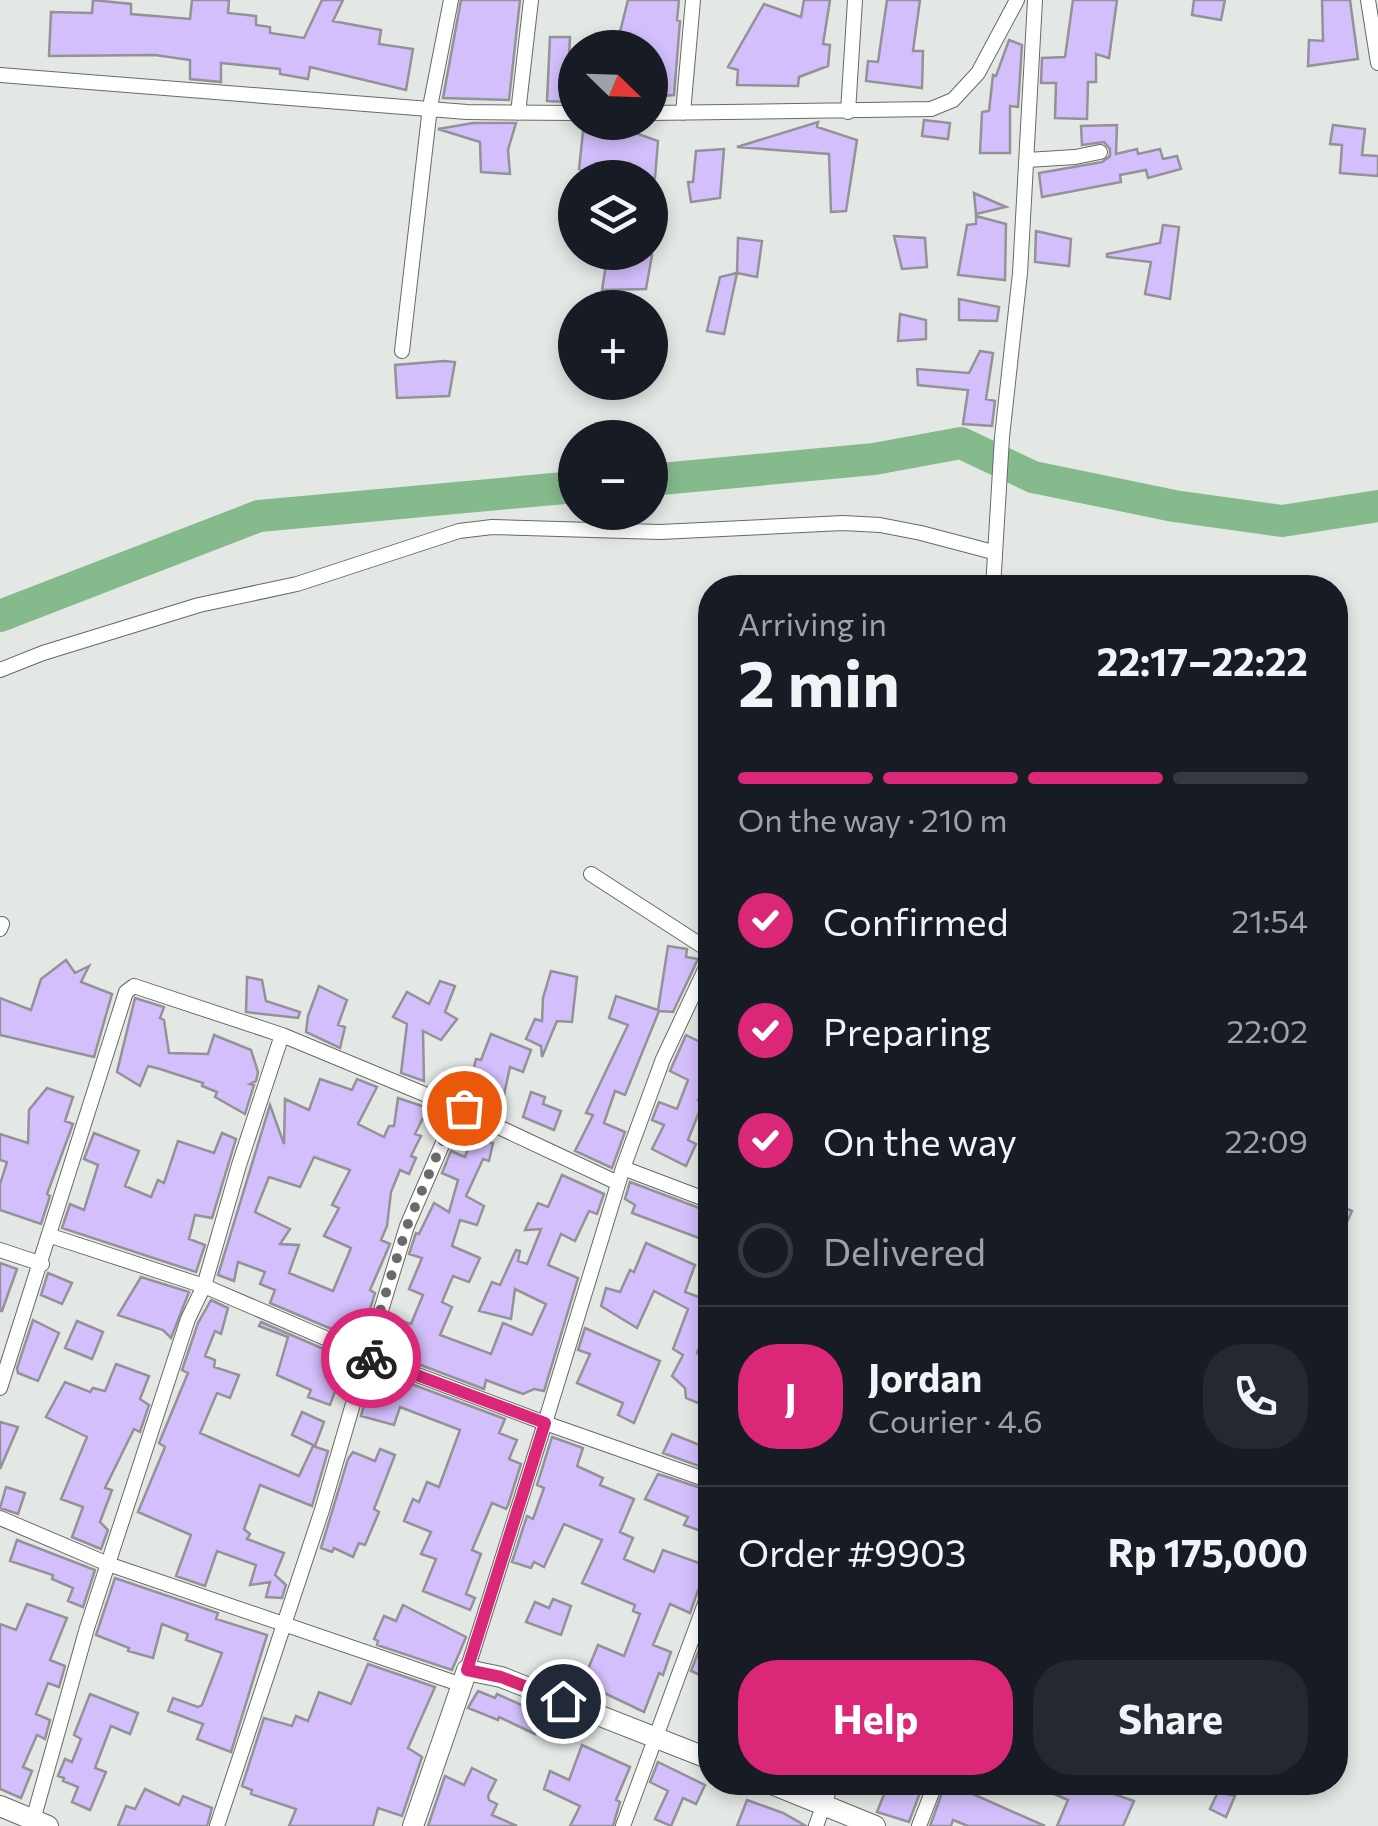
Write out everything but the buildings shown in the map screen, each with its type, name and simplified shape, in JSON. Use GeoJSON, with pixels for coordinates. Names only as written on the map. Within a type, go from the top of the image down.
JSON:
{"type":"FeatureCollection","features":[{"type":"Feature","properties":{"kind":"main road"},"geometry":{"type":"LineString","coordinates":[[414,1826],[464,1677],[501,1677],[698,1754]]}},
{"type":"Feature","properties":{"kind":"main road"},"geometry":{"type":"LineString","coordinates":[[799,1795],[874,1826]]}},
{"type":"Feature","properties":{"kind":"main road"},"geometry":{"type":"LineString","coordinates":[[0,1806],[41,1823]]}},
{"type":"Feature","properties":{"kind":"street"},"geometry":{"type":"LineString","coordinates":[[402,351],[430,107],[452,0]]}},
{"type":"Feature","properties":{"kind":"street"},"geometry":{"type":"LineString","coordinates":[[518,112],[532,0]]}},
{"type":"Feature","properties":{"kind":"street"},"geometry":{"type":"LineString","coordinates":[[683,114],[693,0]]}},
{"type":"Feature","properties":{"kind":"street"},"geometry":{"type":"LineString","coordinates":[[848,112],[854,0]]}},
{"type":"Feature","properties":{"kind":"street"},"geometry":{"type":"LineString","coordinates":[[668,114],[931,109],[954,100],[978,72],[1017,0]]}},
{"type":"Feature","properties":{"kind":"street"},"geometry":{"type":"LineString","coordinates":[[992,575],[1020,273],[1036,0]]}},
{"type":"Feature","properties":{"kind":"street"},"geometry":{"type":"LineString","coordinates":[[1368,0],[1378,64]]}},
{"type":"Feature","properties":{"kind":"street"},"geometry":{"type":"LineString","coordinates":[[0,75],[558,113]]}},
{"type":"Feature","properties":{"kind":"street"},"geometry":{"type":"LineString","coordinates":[[1027,160],[1100,152]]}},
{"type":"Feature","properties":{"kind":"street"},"geometry":{"type":"LineString","coordinates":[[0,670],[199,605],[296,584],[460,531],[492,527],[660,532],[843,523],[907,530],[992,552]]}},
{"type":"Feature","properties":{"kind":"street"},"geometry":{"type":"LineString","coordinates":[[591,874],[698,943]]}},
{"type":"Feature","properties":{"kind":"street"},"geometry":{"type":"LineString","coordinates":[[0,1518],[108,1564],[284,1626],[464,1677],[620,1176],[663,1060],[698,985]]}},
{"type":"Feature","properties":{"kind":"street"},"geometry":{"type":"LineString","coordinates":[[0,1388],[130,987],[282,1035],[620,1176],[698,1199]]}},
{"type":"Feature","properties":{"kind":"street"},"geometry":{"type":"LineString","coordinates":[[41,1823],[108,1564],[188,1319],[204,1286],[238,1165],[282,1035]]}},
{"type":"Feature","properties":{"kind":"street"},"geometry":{"type":"LineString","coordinates":[[217,1826],[284,1626],[407,1226],[458,1108]]}},
{"type":"Feature","properties":{"kind":"street"},"geometry":{"type":"LineString","coordinates":[[51,1236],[204,1286],[366,1356],[698,1477]]}},
{"type":"Feature","properties":{"kind":"street"},"geometry":{"type":"LineString","coordinates":[[0,1250],[42,1264]]}},
{"type":"Feature","properties":{"kind":"street"},"geometry":{"type":"LineString","coordinates":[[623,1826],[698,1624]]}},
{"type":"Feature","properties":{"kind":"street"},"geometry":{"type":"LineString","coordinates":[[816,1826],[827,1795]]}},
{"type":"Feature","properties":{"kind":"street"},"geometry":{"type":"LineString","coordinates":[[919,1826],[931,1795]]}},
{"type":"Feature","properties":{"kind":"waterway"},"geometry":{"type":"LineString","coordinates":[[668,478],[874,459],[961,443],[1033,477],[1174,506],[1282,521],[1378,506]]}},
{"type":"Feature","properties":{"kind":"waterway"},"geometry":{"type":"LineString","coordinates":[[0,616],[259,516],[558,489]]}},
{"type":"Feature","properties":{"kind":"way so far"},"geometry":{"type":"LineString","coordinates":[[371,1358],[366,1356],[407,1226],[456,1110],[464,1108]]}},
{"type":"Feature","properties":{"kind":"route"},"geometry":{"type":"LineString","coordinates":[[371,1358],[545,1423],[467,1670],[501,1677],[563,1701]]}}]}
